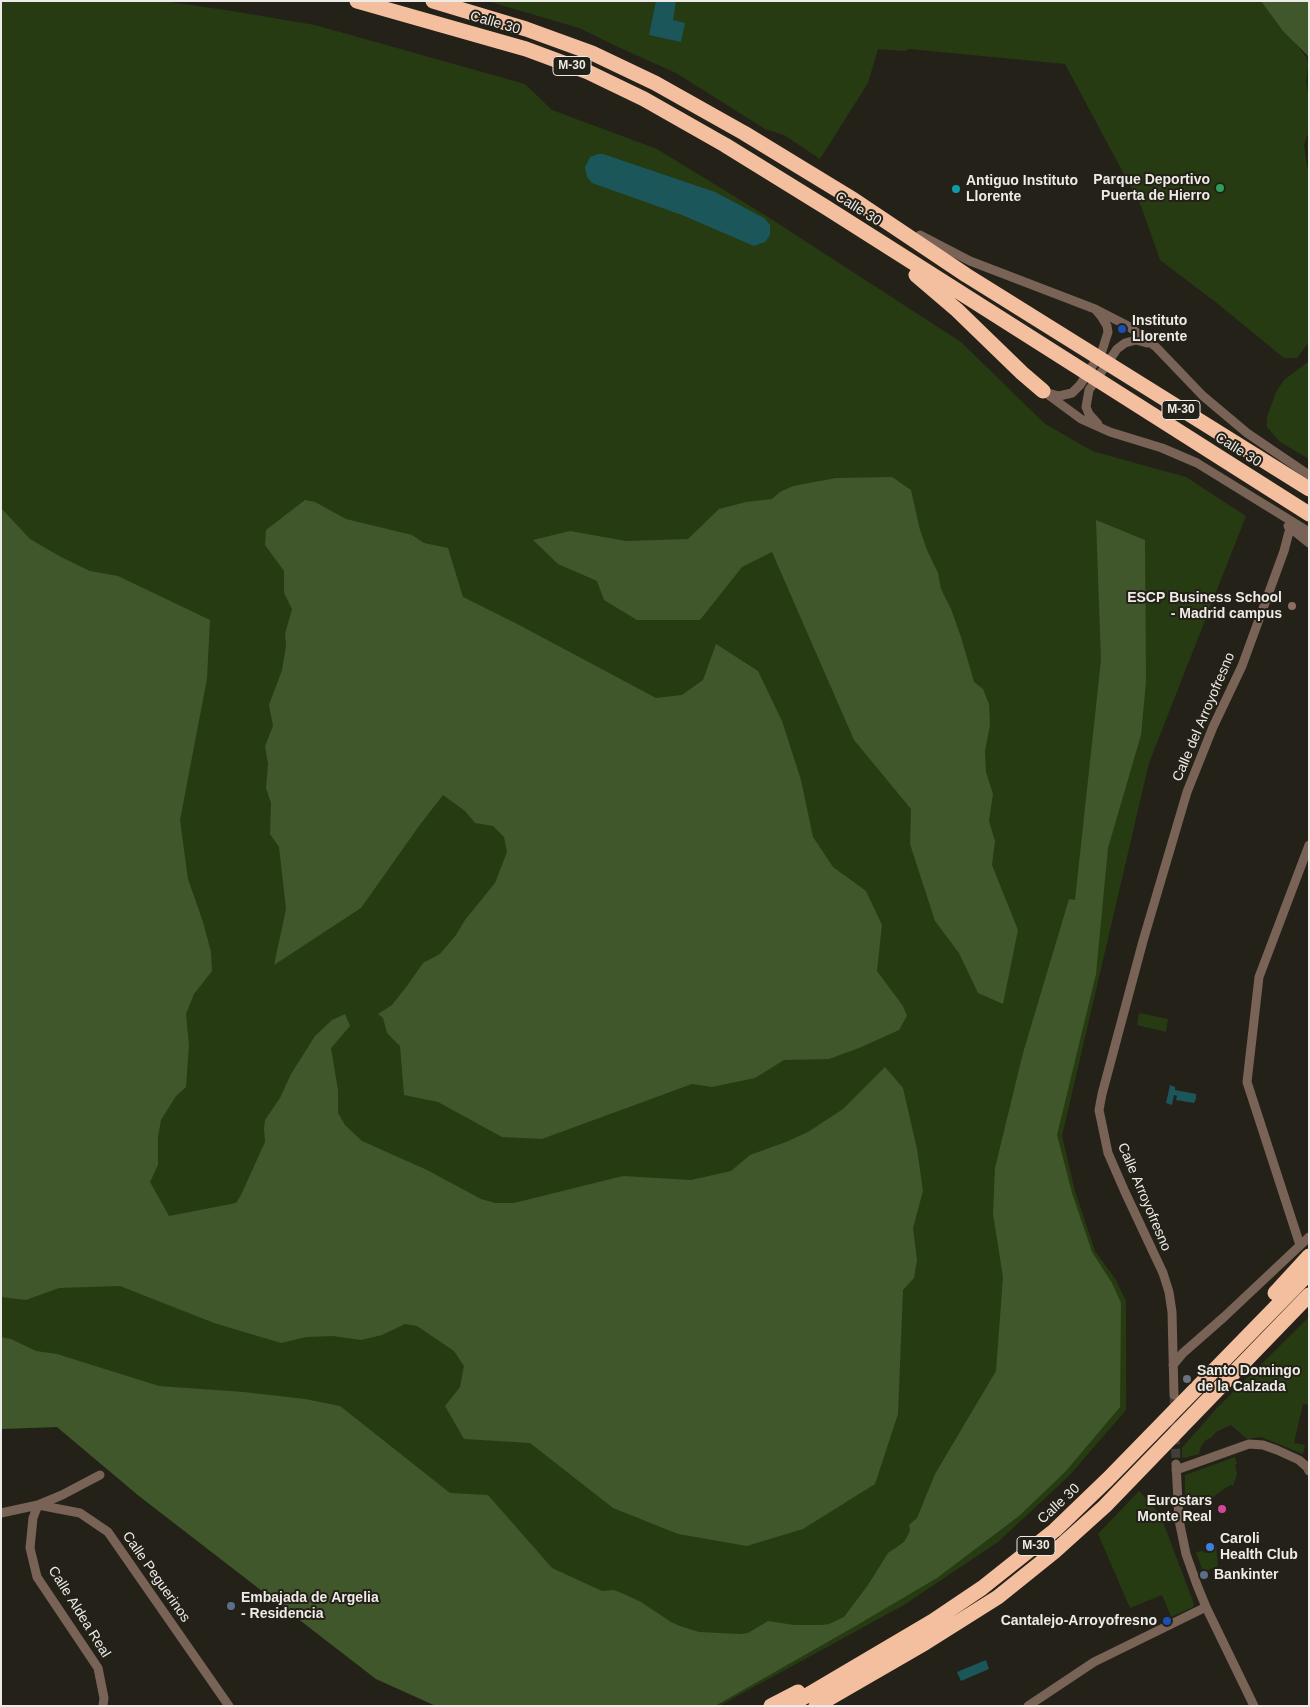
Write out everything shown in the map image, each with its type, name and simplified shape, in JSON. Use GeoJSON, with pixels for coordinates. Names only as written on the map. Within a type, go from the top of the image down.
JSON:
{"type":"FeatureCollection","features":[{"type":"Feature","properties":{"kind":"highway","name":"Calle 30"},"geometry":{"type":"LineString","coordinates":[[357,1],[526,49],[588,72],[644,99],[701,131],[827,208],[1309,514]]}},
{"type":"Feature","properties":{"kind":"highway","name":"Calle 30"},"geometry":{"type":"LineString","coordinates":[[433,1],[526,29],[592,53],[655,83],[744,133],[887,222],[982,285],[1308,485]]}},
{"type":"Feature","properties":{"kind":"highway"},"geometry":{"type":"LineString","coordinates":[[827,208],[851,233],[920,277],[957,310],[1022,374],[1043,391]]}},
{"type":"Feature","properties":{"kind":"highway"},"geometry":{"type":"LineString","coordinates":[[887,222],[920,235]]}},
{"type":"Feature","properties":{"kind":"highway"},"geometry":{"type":"LineString","coordinates":[[1175,1401],[1201,1376],[1304,1251]]}},
{"type":"Feature","properties":{"kind":"highway","name":"Calle 30"},"geometry":{"type":"LineString","coordinates":[[789,1706],[933,1621],[1017,1562],[1055,1530],[1108,1479],[1175,1401],[1309,1273]]}},
{"type":"Feature","properties":{"kind":"highway","name":"M-30"},"geometry":{"type":"LineString","coordinates":[[816,1706],[925,1643],[998,1597],[1054,1552],[1105,1506],[1309,1295]]}},
{"type":"Feature","properties":{"kind":"highway"},"geometry":{"type":"LineString","coordinates":[[771,1706],[873,1655]]}},
{"type":"Feature","properties":{"kind":"street"},"geometry":{"type":"LineString","coordinates":[[920,235],[970,261],[1095,309],[1128,326],[1156,347],[1204,396],[1272,451],[1308,485]]}},
{"type":"Feature","properties":{"kind":"street"},"geometry":{"type":"LineString","coordinates":[[1043,391],[1059,396],[1072,393],[1080,385],[1102,351],[1108,332],[1107,326],[1095,309]]}},
{"type":"Feature","properties":{"kind":"street"},"geometry":{"type":"LineString","coordinates":[[1110,432],[1089,414],[1086,407],[1089,390],[1116,349],[1125,342],[1145,341],[1156,347]]}},
{"type":"Feature","properties":{"kind":"street"},"geometry":{"type":"LineString","coordinates":[[1043,391],[1081,419],[1131,440],[1162,448],[1197,463],[1309,532]]}},
{"type":"Feature","properties":{"kind":"street"},"geometry":{"type":"LineString","coordinates":[[1278,514],[1298,536],[1309,543]]}},
{"type":"Feature","properties":{"kind":"street","name":"Calle del Arroyofresno"},"geometry":{"type":"LineString","coordinates":[[1157,896],[1187,792],[1213,727],[1242,666],[1284,550],[1290,528]]}},
{"type":"Feature","properties":{"kind":"street","name":"Calle del Arroyofresno"},"geometry":{"type":"LineString","coordinates":[[1284,550],[1298,536]]}},
{"type":"Feature","properties":{"kind":"street"},"geometry":{"type":"LineString","coordinates":[[1304,1251],[1247,1082],[1259,978],[1309,845]]}},
{"type":"Feature","properties":{"kind":"street","name":"Calle Arroyofresno"},"geometry":{"type":"LineString","coordinates":[[1157,896],[1104,1084],[1099,1110],[1108,1153],[1170,1292],[1175,1401]]}},
{"type":"Feature","properties":{"kind":"street"},"geometry":{"type":"LineString","coordinates":[[1173,1366],[1177,1359],[1190,1347],[1304,1251],[1309,1237]]}},
{"type":"Feature","properties":{"kind":"street"},"geometry":{"type":"LineString","coordinates":[[1174,1349],[1190,1347]]}},
{"type":"Feature","properties":{"kind":"street"},"geometry":{"type":"LineString","coordinates":[[1254,1706],[1206,1607],[1186,1554],[1180,1528],[1176,1467],[1249,1444],[1278,1450],[1298,1460],[1309,1471]]}},
{"type":"Feature","properties":{"kind":"street"},"geometry":{"type":"LineString","coordinates":[[38,1505],[62,1495],[100,1474]]}},
{"type":"Feature","properties":{"kind":"street","name":"Calle Peguerinos"},"geometry":{"type":"LineString","coordinates":[[1,1513],[38,1505],[80,1512],[108,1532],[229,1706]]}},
{"type":"Feature","properties":{"kind":"street","name":"Calle Aldea Real"},"geometry":{"type":"LineString","coordinates":[[38,1505],[33,1518],[30,1548],[37,1577],[98,1668],[104,1698],[103,1706]]}},
{"type":"Feature","properties":{"kind":"street"},"geometry":{"type":"LineString","coordinates":[[1028,1706],[1094,1662],[1206,1607]]}},
{"type":"Feature","properties":{"kind":"street"},"geometry":{"type":"LineString","coordinates":[[1245,1688],[1248,1706]]}},
{"type":"Feature","properties":{"kind":"green space"},"geometry":{"type":"Polygon","coordinates":[[[1,1],[164,1],[232,11],[315,25],[525,84],[552,110],[657,149],[768,217],[961,342],[1044,423],[1092,451],[1186,477],[1246,516],[1149,763],[1062,1136],[1075,1191],[1095,1251],[1116,1280],[1126,1301],[1126,1410],[1069,1476],[998,1542],[904,1605],[719,1706],[436,1706],[376,1679],[139,1496],[57,1427],[1,1429],[1,1]]]}},
{"type":"Feature","properties":{"kind":"green space","name":"Parque Deportivo Puerta de Hierro"},"geometry":{"type":"Polygon","coordinates":[[[487,1],[1262,1],[1307,58],[1306,83],[1309,95],[1309,131],[1304,145],[1309,170],[1309,342],[1297,358],[1284,358],[1160,260],[1141,206],[1065,64],[909,49],[905,51],[878,49],[868,83],[820,159],[784,135],[765,129],[676,73],[579,28],[487,1]]]}},
{"type":"Feature","properties":{"kind":"green space"},"geometry":{"type":"Polygon","coordinates":[[[1261,1],[1309,1],[1309,57],[1283,31],[1261,1]]]}},
{"type":"Feature","properties":{"kind":"green space"},"geometry":{"type":"Polygon","coordinates":[[[1309,361],[1309,459],[1280,442],[1267,427],[1267,417],[1276,392],[1284,380],[1309,361]]]}},
{"type":"Feature","properties":{"kind":"green space"},"geometry":{"type":"Polygon","coordinates":[[[892,477],[911,490],[920,530],[938,573],[941,589],[951,609],[961,637],[974,682],[983,689],[989,704],[990,725],[985,751],[986,772],[993,794],[989,821],[995,841],[992,865],[1018,930],[1003,1004],[978,993],[959,953],[935,921],[910,844],[911,809],[854,740],[772,552],[742,567],[700,620],[637,620],[604,600],[597,581],[558,564],[533,540],[570,531],[626,541],[688,539],[719,509],[746,502],[772,499],[780,492],[793,486],[836,478],[892,477]]]}},
{"type":"Feature","properties":{"kind":"green space"},"geometry":{"type":"Polygon","coordinates":[[[305,500],[315,502],[346,519],[412,535],[424,543],[448,548],[463,597],[656,698],[682,695],[703,680],[716,644],[758,671],[782,721],[801,780],[813,837],[833,867],[866,891],[882,925],[877,971],[903,1006],[907,1016],[899,1030],[829,1059],[784,1060],[755,1078],[712,1087],[692,1084],[542,1139],[502,1137],[438,1102],[404,1095],[400,1046],[387,1033],[383,1018],[378,1014],[392,1005],[423,963],[440,954],[456,935],[465,920],[495,883],[507,852],[504,837],[493,826],[475,823],[465,811],[443,795],[361,908],[274,965],[286,909],[279,847],[270,834],[271,803],[266,788],[268,764],[265,746],[273,726],[269,705],[282,670],[286,646],[285,634],[292,609],[284,593],[284,571],[265,545],[266,530],[305,500]]]}},
{"type":"Feature","properties":{"kind":"green space"},"geometry":{"type":"Polygon","coordinates":[[[1,508],[30,539],[61,557],[90,571],[118,576],[210,620],[207,679],[180,820],[188,879],[211,952],[212,971],[194,994],[186,1014],[189,1045],[186,1087],[176,1096],[161,1120],[158,1137],[158,1165],[150,1182],[169,1216],[236,1203],[265,1142],[265,1120],[280,1098],[291,1074],[315,1036],[332,1020],[345,1014],[350,1026],[331,1048],[338,1090],[338,1113],[345,1125],[362,1141],[427,1170],[481,1199],[495,1203],[514,1203],[623,1176],[691,1180],[731,1171],[750,1155],[808,1132],[843,1109],[885,1067],[903,1088],[917,1149],[923,1191],[913,1228],[917,1260],[914,1278],[903,1290],[898,1414],[875,1484],[803,1529],[747,1546],[678,1534],[613,1508],[530,1443],[464,1439],[445,1406],[460,1387],[464,1366],[454,1351],[417,1326],[405,1324],[382,1335],[361,1340],[333,1336],[306,1337],[281,1343],[214,1323],[120,1286],[59,1288],[26,1300],[1,1297],[1,508]]]}},
{"type":"Feature","properties":{"kind":"green space"},"geometry":{"type":"Polygon","coordinates":[[[1096,520],[1145,540],[1146,682],[1141,735],[1108,848],[1096,974],[1057,1135],[1072,1193],[1092,1252],[1112,1283],[1121,1303],[1120,1407],[1066,1471],[1019,1516],[937,1578],[715,1706],[436,1706],[376,1679],[139,1496],[57,1427],[1,1429],[1,1337],[11,1339],[36,1351],[57,1354],[159,1386],[244,1392],[305,1399],[340,1406],[450,1493],[488,1495],[552,1568],[602,1591],[614,1590],[624,1594],[680,1626],[699,1632],[740,1634],[748,1633],[768,1621],[794,1625],[822,1625],[844,1617],[868,1585],[888,1553],[904,1542],[910,1531],[909,1525],[917,1518],[935,1474],[996,1371],[1003,1277],[993,1214],[995,1168],[1023,1053],[1069,899],[1075,900],[1101,660],[1096,520]]]}},
{"type":"Feature","properties":{"kind":"green space"},"geometry":{"type":"Polygon","coordinates":[[[1139,1013],[1168,1019],[1166,1032],[1137,1025],[1139,1013]]]}},
{"type":"Feature","properties":{"kind":"green space"},"geometry":{"type":"Polygon","coordinates":[[[1309,1317],[1309,1405],[1303,1404],[1294,1443],[1305,1445],[1303,1454],[1261,1437],[1247,1439],[1231,1425],[1216,1432],[1211,1438],[1206,1440],[1201,1446],[1199,1454],[1182,1457],[1182,1448],[1217,1408],[1309,1317]]]}},
{"type":"Feature","properties":{"kind":"green space"},"geometry":{"type":"Polygon","coordinates":[[[1235,1457],[1237,1474],[1233,1486],[1225,1488],[1212,1498],[1185,1495],[1185,1475],[1235,1457]]]}},
{"type":"Feature","properties":{"kind":"green space"},"geometry":{"type":"Polygon","coordinates":[[[1139,1491],[1160,1514],[1194,1604],[1193,1607],[1171,1617],[1162,1595],[1130,1608],[1098,1534],[1139,1491]]]}},
{"type":"Feature","properties":{"kind":"green space"},"geometry":{"type":"Polygon","coordinates":[[[1211,1545],[1216,1545],[1218,1566],[1203,1572],[1196,1552],[1211,1553],[1211,1545]]]}},
{"type":"Feature","properties":{"kind":"water"},"geometry":{"type":"Polygon","coordinates":[[[656,1],[676,1],[673,20],[685,23],[681,42],[649,35],[656,1]]]}},
{"type":"Feature","properties":{"kind":"water"},"geometry":{"type":"Polygon","coordinates":[[[603,154],[715,192],[764,218],[770,225],[770,235],[765,242],[754,246],[682,215],[592,183],[587,177],[585,167],[590,157],[603,154]]]}},
{"type":"Feature","properties":{"kind":"water"},"geometry":{"type":"Polygon","coordinates":[[[1170,1085],[1175,1087],[1175,1090],[1196,1094],[1194,1103],[1176,1100],[1177,1096],[1174,1095],[1172,1105],[1166,1103],[1170,1085]]]}},
{"type":"Feature","properties":{"kind":"water"},"geometry":{"type":"Polygon","coordinates":[[[986,1660],[989,1669],[961,1681],[957,1672],[986,1660]]]}},
{"type":"Feature","properties":{"kind":"tunnel"},"geometry":{"type":"LineString","coordinates":[[1174,1395],[1176,1464]]}},
{"type":"Feature","properties":{"kind":"place","name":"Parque Deportivo Puerta de Hierro"},"geometry":{"type":"Point","coordinates":[1220,188]}},
{"type":"Feature","properties":{"kind":"place","name":"Antiguo Instituto Llorente"},"geometry":{"type":"Point","coordinates":[956,189]}},
{"type":"Feature","properties":{"kind":"place","name":"Instituto Llorente"},"geometry":{"type":"Point","coordinates":[1122,329]}},
{"type":"Feature","properties":{"kind":"place","name":"ESCP Business School - Madrid campus"},"geometry":{"type":"Point","coordinates":[1292,606]}},
{"type":"Feature","properties":{"kind":"place","name":"Santo Domingo de la Calzada"},"geometry":{"type":"Point","coordinates":[1187,1379]}},
{"type":"Feature","properties":{"kind":"place","name":"Eurostars Monte Real"},"geometry":{"type":"Point","coordinates":[1222,1509]}},
{"type":"Feature","properties":{"kind":"place","name":"Caroli Health Club"},"geometry":{"type":"Point","coordinates":[1210,1547]}},
{"type":"Feature","properties":{"kind":"place","name":"Bankinter"},"geometry":{"type":"Point","coordinates":[1204,1575]}},
{"type":"Feature","properties":{"kind":"place","name":"Embajada de Argelia - Residencia"},"geometry":{"type":"Point","coordinates":[231,1606]}},
{"type":"Feature","properties":{"kind":"place","name":"Cantalejo-Arroyofresno"},"geometry":{"type":"Point","coordinates":[1167,1621]}}]}
